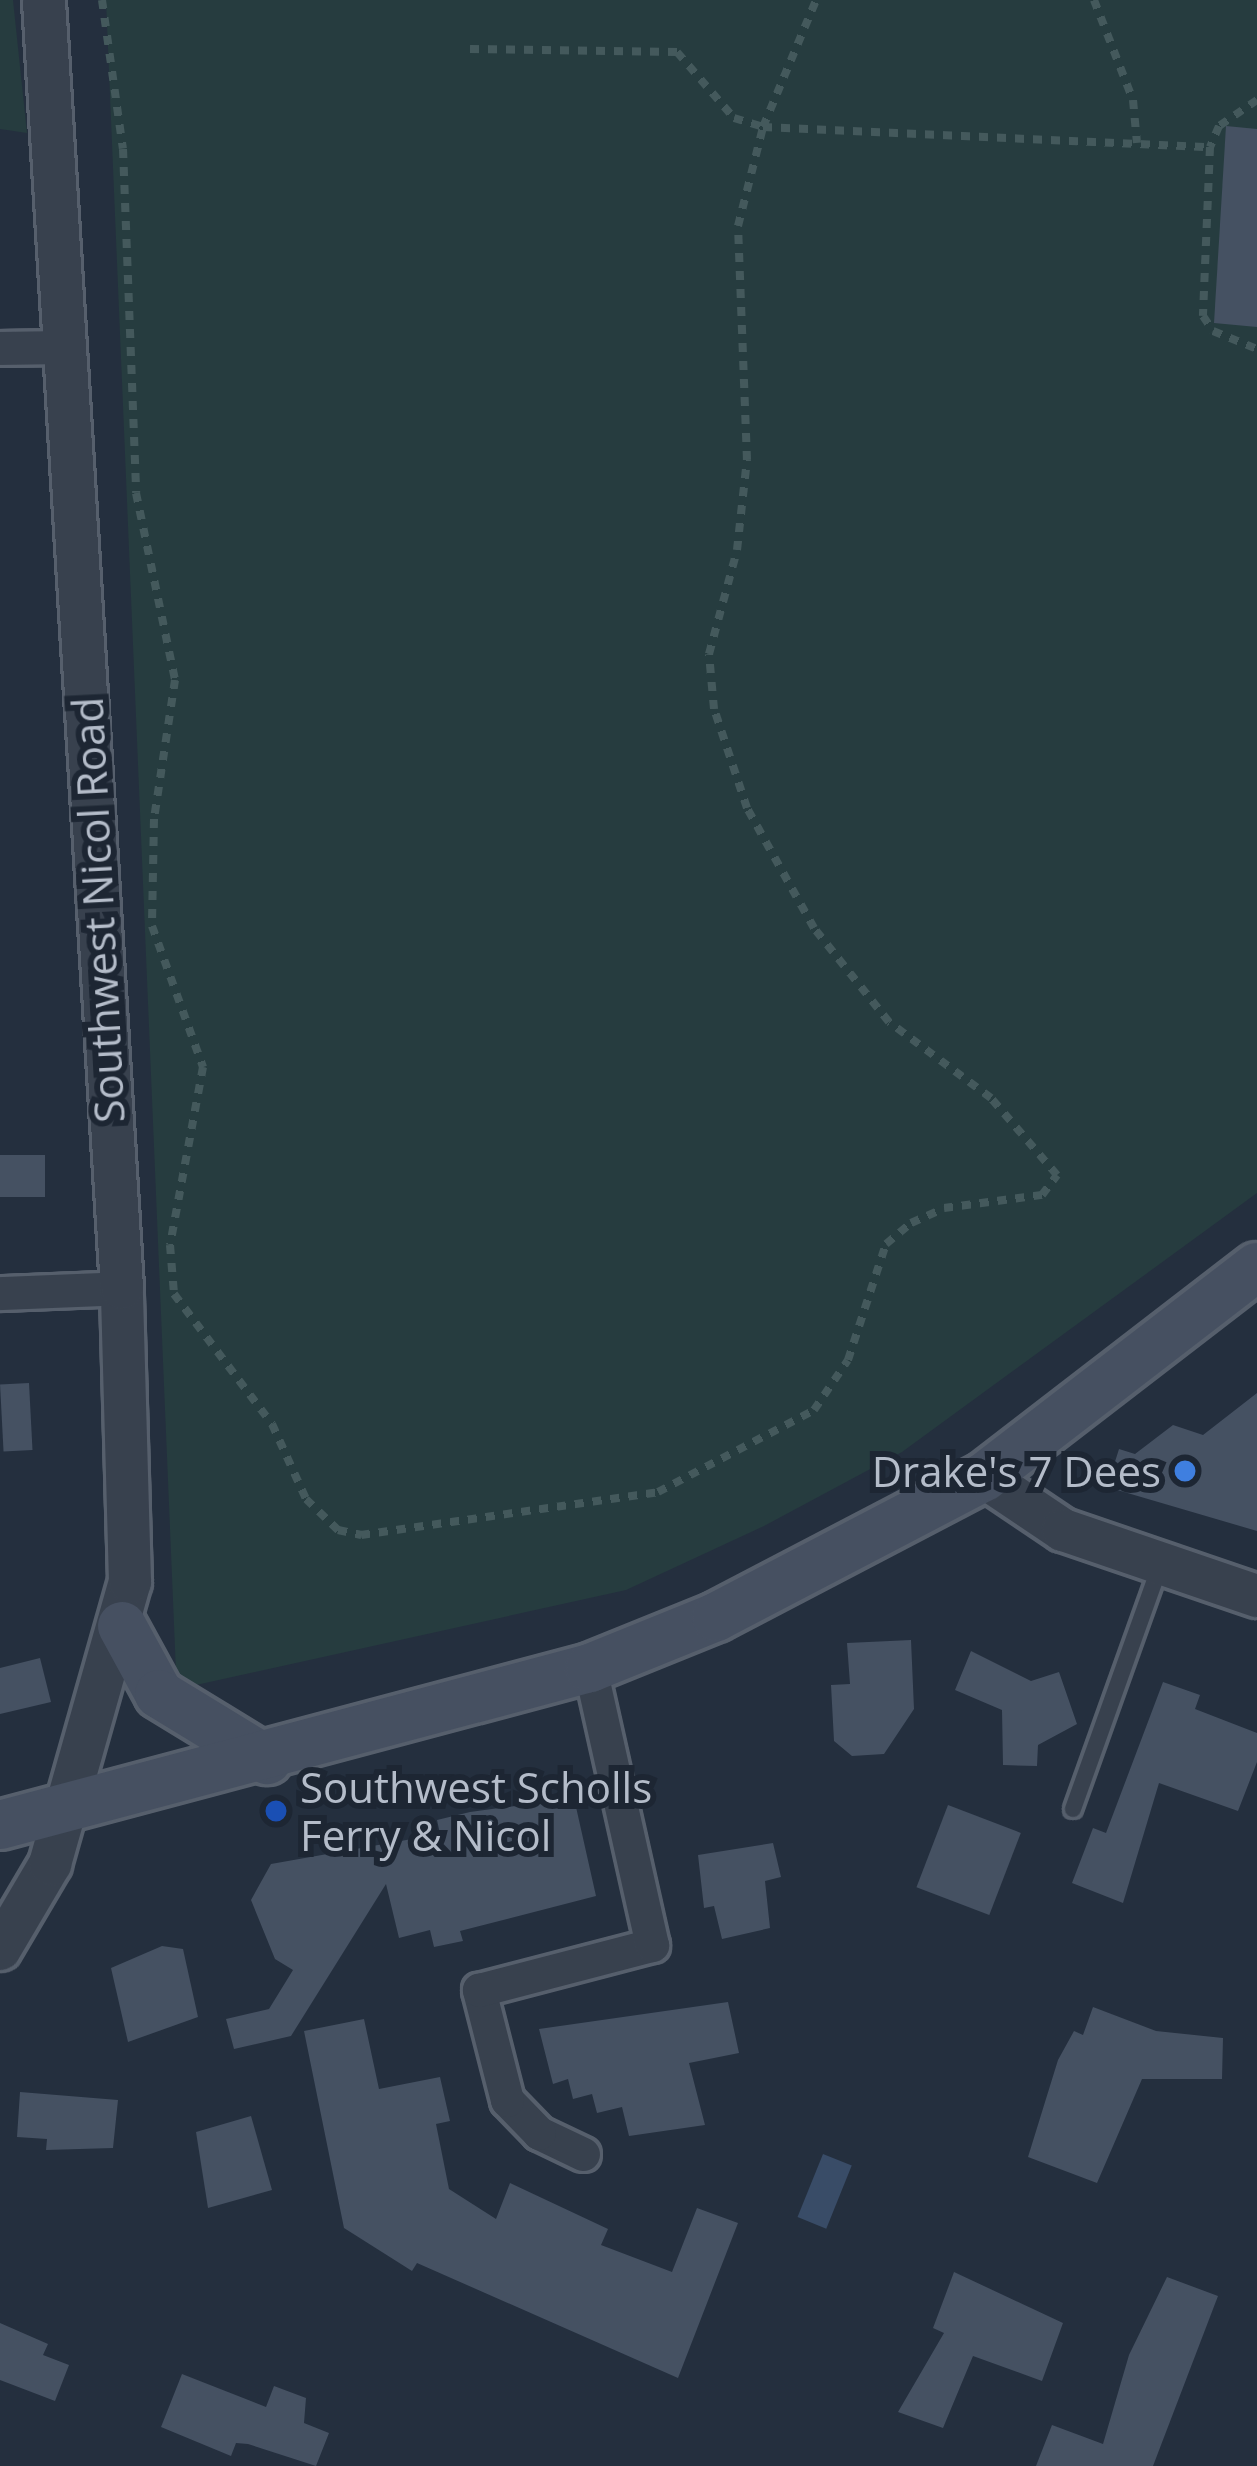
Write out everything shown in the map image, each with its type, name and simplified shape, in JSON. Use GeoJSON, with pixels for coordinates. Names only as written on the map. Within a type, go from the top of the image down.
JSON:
{"type":"FeatureCollection","features":[{"type":"Feature","properties":{"kind":"main road"},"geometry":{"type":"LineString","coordinates":[[0,1825],[267,1760],[590,1668],[824,1566],[984,1477],[1257,1267]]}},
{"type":"Feature","properties":{"kind":"main road"},"geometry":{"type":"LineString","coordinates":[[122,1626],[159,1694],[267,1760]]}},
{"type":"Feature","properties":{"kind":"street","name":"Southwest Nicol Road"},"geometry":{"type":"LineString","coordinates":[[0,1949],[50,1864],[122,1626],[130,1564],[122,1288],[44,0]]}},
{"type":"Feature","properties":{"kind":"street"},"geometry":{"type":"LineString","coordinates":[[0,348],[65,347]]}},
{"type":"Feature","properties":{"kind":"street"},"geometry":{"type":"LineString","coordinates":[[0,1293],[122,1288]]}},
{"type":"Feature","properties":{"kind":"street"},"geometry":{"type":"LineString","coordinates":[[984,1477],[1063,1529],[1257,1596]]}},
{"type":"Feature","properties":{"kind":"street"},"geometry":{"type":"LineString","coordinates":[[584,2154],[539,2133],[507,2099],[479,1990],[652,1946],[590,1668]]}},
{"type":"Feature","properties":{"kind":"lane"},"geometry":{"type":"LineString","coordinates":[[1073,1809],[1160,1565]]}},
{"type":"Feature","properties":{"kind":"path"},"geometry":{"type":"LineString","coordinates":[[102,0],[123,149],[136,493],[175,680],[154,819],[152,926],[203,1067],[170,1246],[174,1294],[272,1424],[306,1498],[338,1530],[361,1535],[625,1504],[775,1432],[836,1384],[886,1244],[944,1208],[1042,1195],[1057,1175],[991,1098],[889,1022],[829,947],[723,755],[709,654],[742,515],[738,226],[763,127],[816,0]]}},
{"type":"Feature","properties":{"kind":"path"},"geometry":{"type":"LineString","coordinates":[[1094,0],[1132,100],[1137,143]]}},
{"type":"Feature","properties":{"kind":"path"},"geometry":{"type":"LineString","coordinates":[[470,49],[677,52],[734,118],[763,127],[1210,147]]}},
{"type":"Feature","properties":{"kind":"path"},"geometry":{"type":"LineString","coordinates":[[1257,100],[1219,125],[1210,147],[1203,316],[1257,349]]}},
{"type":"Feature","properties":{"kind":"green space"},"geometry":{"type":"Polygon","coordinates":[[[0,0],[13,0],[27,133],[0,129],[0,0]]]}},
{"type":"Feature","properties":{"kind":"green space"},"geometry":{"type":"Polygon","coordinates":[[[106,0],[1257,0],[1257,1193],[902,1452],[764,1526],[626,1590],[196,1685],[176,1672],[106,0]]]}},
{"type":"Feature","properties":{"kind":"water"},"geometry":{"type":"Polygon","coordinates":[[[823,2154],[852,2166],[826,2229],[798,2217],[823,2154]]]}},
{"type":"Feature","properties":{"kind":"building"},"geometry":{"type":"Polygon","coordinates":[[[1226,126],[1257,129],[1257,327],[1214,323],[1226,126]]]}},
{"type":"Feature","properties":{"kind":"building"},"geometry":{"type":"Polygon","coordinates":[[[0,1155],[45,1155],[45,1197],[0,1197],[0,1155]]]}},
{"type":"Feature","properties":{"kind":"building"},"geometry":{"type":"Polygon","coordinates":[[[29,1383],[33,1450],[4,1451],[0,1385],[29,1383]]]}},
{"type":"Feature","properties":{"kind":"building","name":"Drake's 7 Dees"},"geometry":{"type":"Polygon","coordinates":[[[1257,1393],[1257,1531],[1107,1487],[1119,1449],[1135,1454],[1173,1425],[1203,1435],[1257,1393]]]}},
{"type":"Feature","properties":{"kind":"building"},"geometry":{"type":"Polygon","coordinates":[[[911,1640],[914,1709],[884,1754],[852,1756],[834,1741],[831,1685],[850,1684],[847,1643],[911,1640]]]}},
{"type":"Feature","properties":{"kind":"building"},"geometry":{"type":"Polygon","coordinates":[[[971,1651],[1031,1681],[1059,1672],[1077,1724],[1038,1745],[1037,1766],[1003,1765],[1002,1710],[955,1690],[971,1651]]]}},
{"type":"Feature","properties":{"kind":"building"},"geometry":{"type":"Polygon","coordinates":[[[40,1658],[51,1702],[0,1714],[0,1668],[40,1658]]]}},
{"type":"Feature","properties":{"kind":"building"},"geometry":{"type":"Polygon","coordinates":[[[1163,1682],[1200,1695],[1195,1709],[1257,1733],[1257,1762],[1238,1811],[1159,1783],[1123,1903],[1072,1883],[1093,1828],[1106,1833],[1163,1682]]]}},
{"type":"Feature","properties":{"kind":"building"},"geometry":{"type":"Polygon","coordinates":[[[574,1798],[596,1896],[460,1931],[463,1941],[434,1947],[430,1930],[399,1938],[386,1884],[291,2036],[234,2049],[226,2019],[269,2009],[293,1970],[275,1959],[251,1900],[271,1864],[440,1834],[437,1820],[470,1812],[574,1798]]]}},
{"type":"Feature","properties":{"kind":"building"},"geometry":{"type":"Polygon","coordinates":[[[948,1805],[1021,1833],[989,1915],[916,1887],[948,1805]]]}},
{"type":"Feature","properties":{"kind":"building"},"geometry":{"type":"Polygon","coordinates":[[[773,1843],[781,1877],[765,1881],[770,1928],[722,1939],[714,1906],[704,1908],[698,1855],[773,1843]]]}},
{"type":"Feature","properties":{"kind":"building"},"geometry":{"type":"Polygon","coordinates":[[[162,1946],[183,1949],[198,2017],[128,2042],[111,1968],[162,1946]]]}},
{"type":"Feature","properties":{"kind":"building"},"geometry":{"type":"Polygon","coordinates":[[[728,2002],[739,2053],[689,2063],[705,2125],[629,2136],[622,2107],[597,2113],[592,2094],[573,2099],[568,2079],[553,2084],[539,2029],[728,2002]]]}},
{"type":"Feature","properties":{"kind":"building"},"geometry":{"type":"Polygon","coordinates":[[[1093,2007],[1156,2031],[1223,2038],[1222,2079],[1142,2079],[1097,2183],[1028,2157],[1058,2060],[1074,2031],[1083,2035],[1093,2007]]]}},
{"type":"Feature","properties":{"kind":"building"},"geometry":{"type":"Polygon","coordinates":[[[364,2019],[379,2089],[440,2077],[450,2121],[436,2124],[449,2189],[496,2219],[510,2183],[608,2229],[601,2245],[672,2272],[697,2208],[738,2223],[678,2378],[417,2263],[412,2271],[344,2228],[304,2031],[364,2019]]]}},
{"type":"Feature","properties":{"kind":"building"},"geometry":{"type":"Polygon","coordinates":[[[20,2092],[118,2100],[113,2148],[46,2150],[47,2139],[17,2137],[20,2092]]]}},
{"type":"Feature","properties":{"kind":"building"},"geometry":{"type":"Polygon","coordinates":[[[251,2116],[272,2190],[208,2208],[196,2132],[251,2116]]]}},
{"type":"Feature","properties":{"kind":"building"},"geometry":{"type":"Polygon","coordinates":[[[954,2272],[1063,2323],[1042,2381],[973,2356],[943,2428],[898,2412],[944,2333],[933,2328],[954,2272]]]}},
{"type":"Feature","properties":{"kind":"building"},"geometry":{"type":"Polygon","coordinates":[[[1167,2277],[1218,2296],[1153,2466],[1036,2466],[1052,2425],[1103,2444],[1129,2355],[1167,2277]]]}},
{"type":"Feature","properties":{"kind":"building"},"geometry":{"type":"Polygon","coordinates":[[[0,2323],[48,2344],[43,2355],[69,2365],[55,2401],[0,2380],[0,2323]]]}},
{"type":"Feature","properties":{"kind":"building"},"geometry":{"type":"Polygon","coordinates":[[[182,2374],[266,2407],[274,2386],[306,2398],[304,2423],[329,2433],[316,2466],[248,2444],[236,2443],[231,2456],[161,2427],[182,2374]]]}},
{"type":"Feature","properties":{"kind":"place","name":"Drake's 7 Dees"},"geometry":{"type":"Point","coordinates":[1185,1471]}},
{"type":"Feature","properties":{"kind":"place","name":"Southwest Scholls Ferry & Nicol"},"geometry":{"type":"Point","coordinates":[276,1811]}}]}
